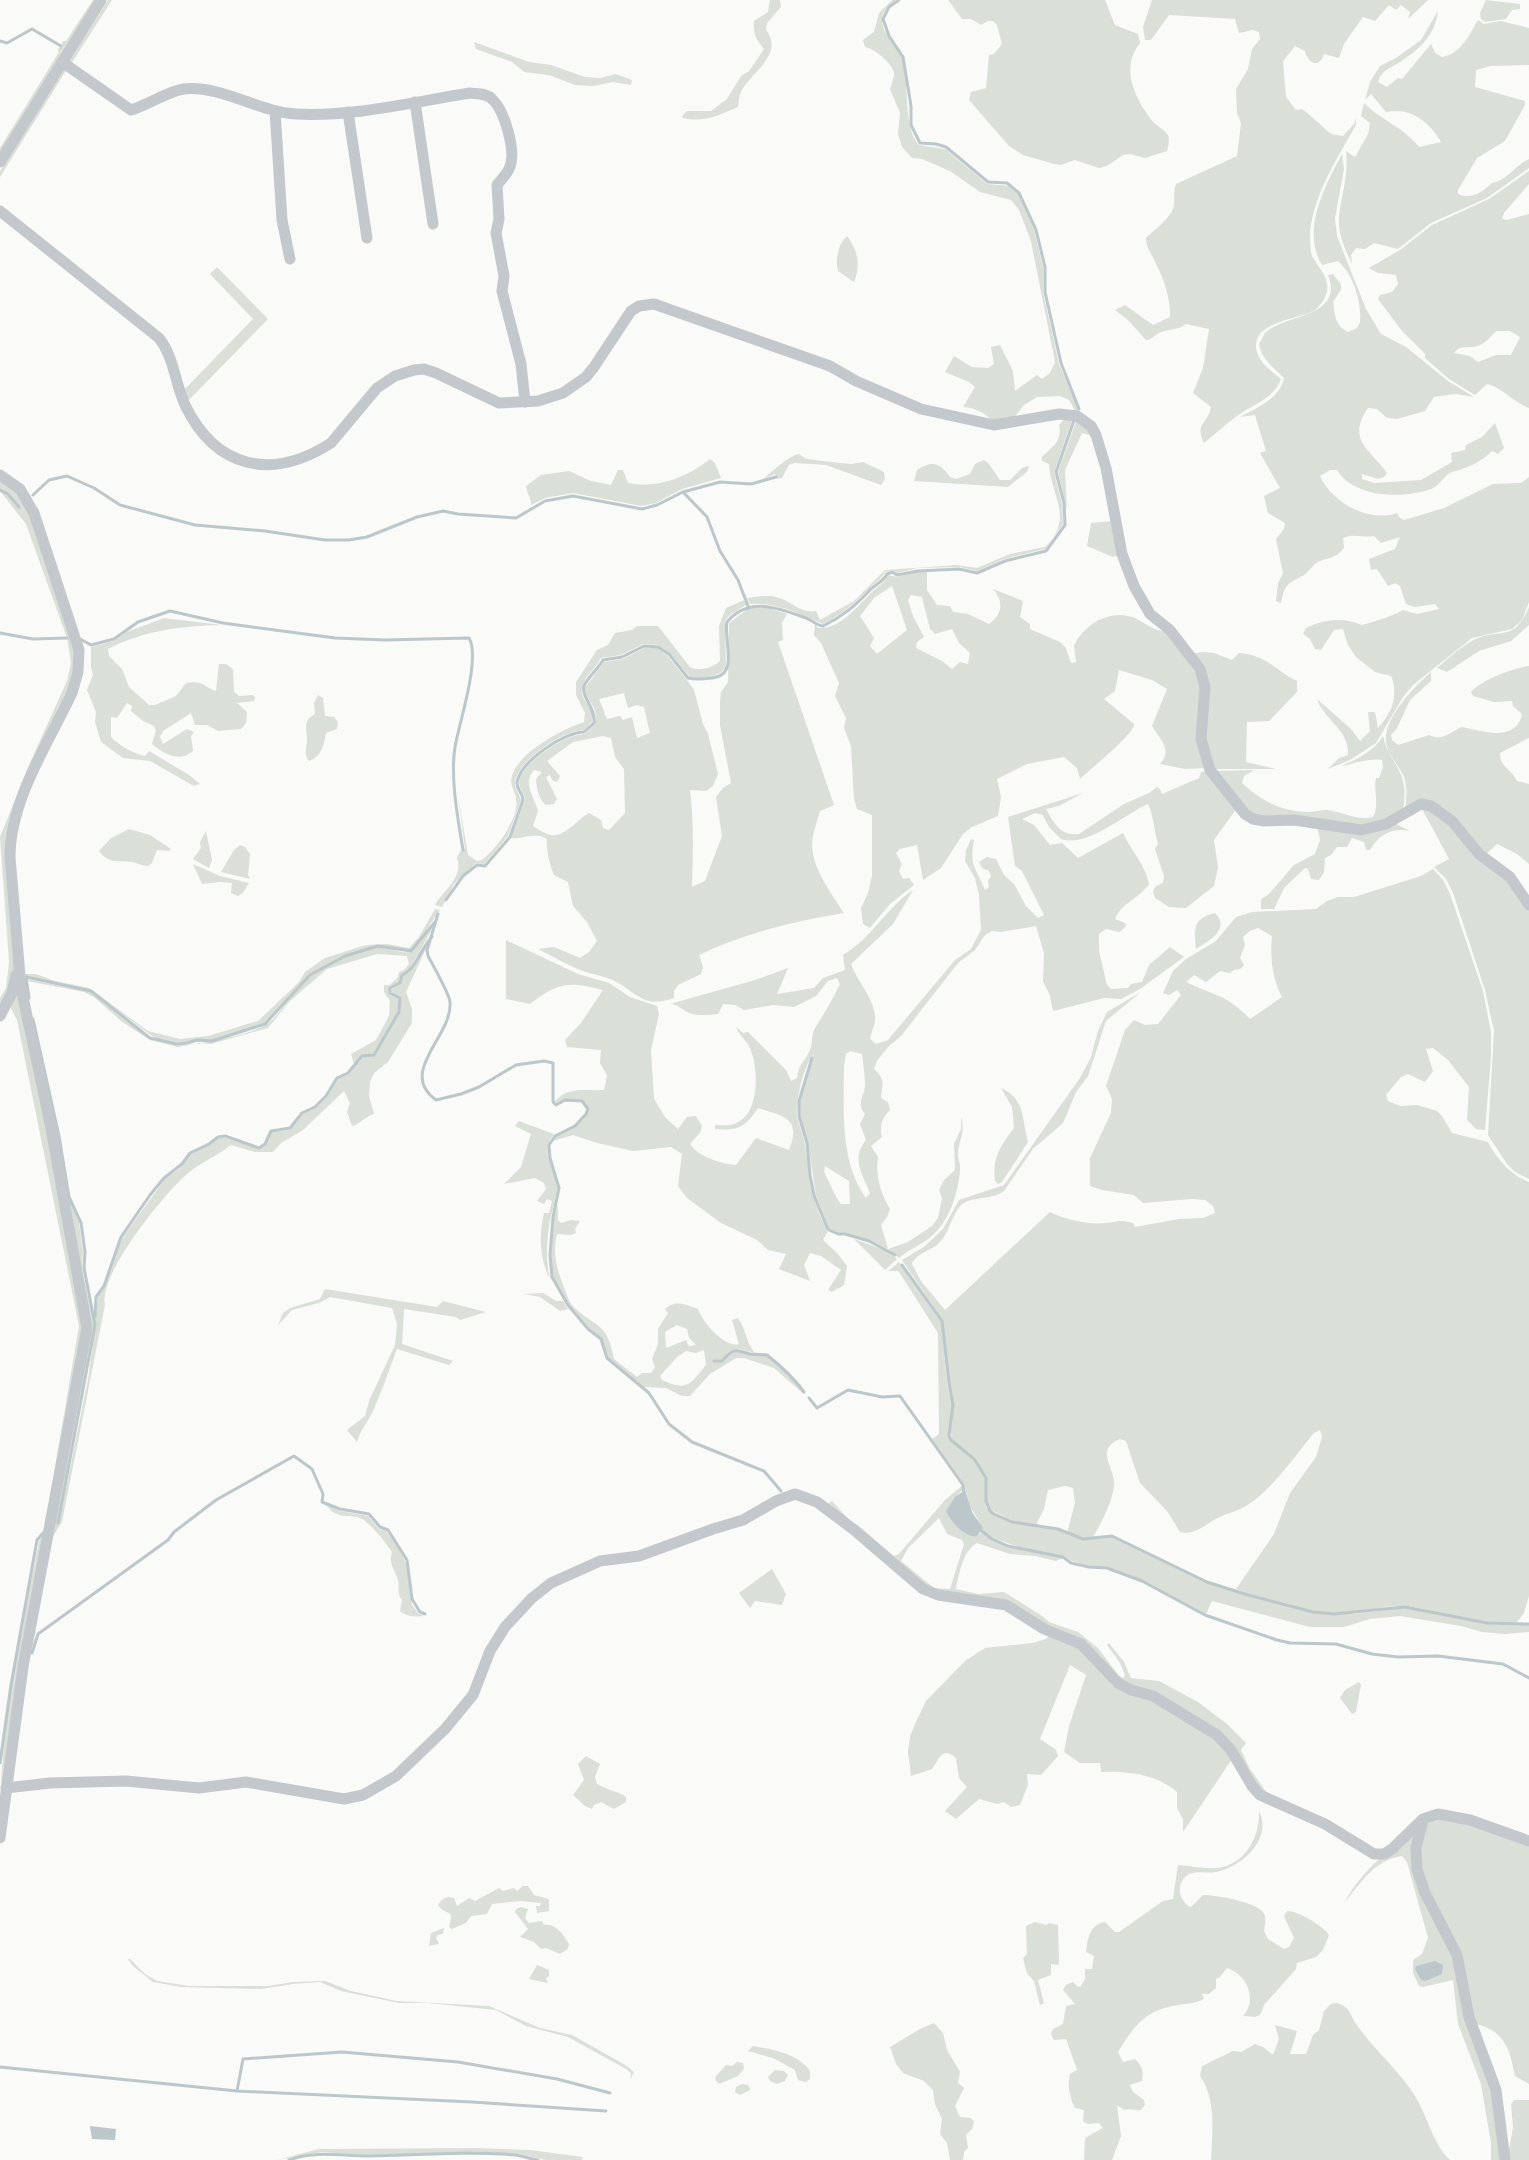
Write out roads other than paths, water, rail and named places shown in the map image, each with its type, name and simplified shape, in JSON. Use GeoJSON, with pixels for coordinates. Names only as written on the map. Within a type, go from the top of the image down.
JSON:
{"type":"FeatureCollection","features":[{"type":"Feature","properties":{"kind":"street"},"geometry":{"type":"LineString","coordinates":[[0,162],[101,0]]}},
{"type":"Feature","properties":{"kind":"street"},"geometry":{"type":"LineString","coordinates":[[62,62],[131,110],[152,103],[173,92],[195,89],[275,111],[312,114],[348,112],[470,93],[485,94],[492,99],[505,121],[511,162],[510,169],[497,185],[498,219],[496,232],[504,276],[502,292],[521,364],[525,402]]}},
{"type":"Feature","properties":{"kind":"street"},"geometry":{"type":"LineString","coordinates":[[415,102],[433,224]]}},
{"type":"Feature","properties":{"kind":"street"},"geometry":{"type":"LineString","coordinates":[[275,111],[282,220],[290,259]]}},
{"type":"Feature","properties":{"kind":"street"},"geometry":{"type":"LineString","coordinates":[[348,112],[366,238]]}},
{"type":"Feature","properties":{"kind":"street"},"geometry":{"type":"LineString","coordinates":[[0,211],[160,338],[167,349],[184,403],[209,442],[230,457],[250,463],[275,463],[307,456],[321,449],[331,443],[377,388],[403,372],[424,369],[436,373],[486,399],[499,402],[538,401],[563,393],[586,377],[627,315],[639,306],[654,304],[830,366],[921,409],[994,425],[1058,414],[1077,416],[1091,426],[1096,436],[1106,468],[1122,554],[1134,586],[1150,614],[1170,630],[1200,669],[1205,687],[1202,739],[1210,770],[1216,780],[1245,814],[1253,819],[1264,821],[1294,820],[1361,830],[1386,824],[1420,804],[1431,806],[1452,821],[1479,854],[1510,877],[1529,905]]}},
{"type":"Feature","properties":{"kind":"street"},"geometry":{"type":"LineString","coordinates":[[0,475],[20,489],[34,513],[79,650],[78,672],[72,693],[14,815],[10,857],[21,988],[50,1123],[87,1328],[25,1659],[0,1838]]}},
{"type":"Feature","properties":{"kind":"street"},"geometry":{"type":"LineString","coordinates":[[0,1016],[12,993],[18,958]]}},
{"type":"Feature","properties":{"kind":"street"},"geometry":{"type":"LineString","coordinates":[[6,1788],[50,1783],[126,1781],[199,1788],[246,1782],[344,1799],[363,1795],[396,1776],[445,1729],[473,1694],[490,1651],[505,1627],[532,1598],[551,1583],[600,1561],[639,1556],[743,1520],[776,1501],[795,1494],[817,1502],[853,1529],[923,1589],[938,1594],[1006,1605],[1044,1629],[1081,1644],[1118,1683],[1131,1690],[1153,1696],[1217,1735],[1235,1756],[1252,1786],[1260,1795],[1314,1819],[1374,1854],[1384,1854],[1399,1844],[1423,1819],[1444,1814],[1464,1818],[1529,1841]]}},
{"type":"Feature","properties":{"kind":"street"},"geometry":{"type":"LineString","coordinates":[[1423,1819],[1416,1847],[1417,1868],[1425,1893],[1457,1955],[1469,2017],[1496,2090],[1505,2160]]}},
{"type":"Feature","properties":{"kind":"waterway"},"geometry":{"type":"LineString","coordinates":[[899,0],[889,7],[883,19],[889,36],[903,57],[911,106],[911,125],[920,143],[946,147],[988,182],[1007,183],[1019,193],[1036,230],[1045,267],[1045,292],[1061,363],[1079,409]]}},
{"type":"Feature","properties":{"kind":"waterway"},"geometry":{"type":"LineString","coordinates":[[0,41],[7,43],[32,29],[61,46]]}},
{"type":"Feature","properties":{"kind":"waterway"},"geometry":{"type":"LineString","coordinates":[[446,900],[463,876],[477,865],[485,866],[510,837],[523,800],[517,782],[526,765],[555,742],[576,733],[584,732],[594,723],[593,712],[585,694],[584,686],[603,660],[622,657],[644,646],[658,647],[669,654],[688,678],[712,678],[726,671],[728,664],[727,622],[745,609],[765,606],[775,608],[806,618],[823,626],[848,611],[887,574],[892,572],[897,575],[918,571],[959,569],[977,573],[1005,561],[1046,551],[1065,525],[1064,503],[1056,472],[1074,420]]}},
{"type":"Feature","properties":{"kind":"waterway"},"geometry":{"type":"LineString","coordinates":[[33,495],[49,480],[67,476],[94,488],[120,505],[195,525],[265,531],[325,540],[349,540],[367,537],[417,517],[443,511],[458,514],[516,518],[545,501],[573,496],[642,509],[657,505],[683,492],[720,482],[751,484],[776,477]]}},
{"type":"Feature","properties":{"kind":"waterway"},"geometry":{"type":"LineString","coordinates":[[0,490],[8,494],[19,507]]}},
{"type":"Feature","properties":{"kind":"waterway"},"geometry":{"type":"LineString","coordinates":[[683,492],[707,517],[720,551],[738,580],[748,606]]}},
{"type":"Feature","properties":{"kind":"waterway"},"geometry":{"type":"LineString","coordinates":[[80,639],[91,645],[114,639],[138,622],[170,611],[223,623],[335,638],[385,640],[469,638],[472,647],[471,675],[455,747],[453,772],[463,850]]}},
{"type":"Feature","properties":{"kind":"waterway"},"geometry":{"type":"LineString","coordinates":[[0,633],[33,639],[67,638]]}},
{"type":"Feature","properties":{"kind":"waterway"},"geometry":{"type":"LineString","coordinates":[[438,914],[427,950],[428,956],[450,1002],[449,1015],[444,1028],[424,1066],[422,1078],[426,1089],[436,1100],[479,1087],[516,1065],[544,1061],[553,1063],[553,1102],[556,1105],[565,1100],[582,1101],[588,1109],[575,1126],[555,1136],[549,1145],[550,1158],[559,1188],[553,1217],[550,1255],[552,1277],[568,1305],[588,1329],[601,1339],[607,1358],[649,1393],[669,1424],[692,1442],[764,1471],[781,1491]]}},
{"type":"Feature","properties":{"kind":"waterway"},"geometry":{"type":"LineString","coordinates":[[29,998],[26,977],[91,991],[150,1038],[176,1044],[197,1040],[212,1041],[265,1024],[310,975],[345,956],[378,946],[411,951],[435,922]]}},
{"type":"Feature","properties":{"kind":"waterway"},"geometry":{"type":"LineString","coordinates":[[95,1317],[96,1297],[104,1286],[121,1237],[164,1178],[182,1164],[190,1153],[209,1144],[218,1137],[225,1136],[259,1148],[265,1144],[271,1131],[290,1128],[302,1113],[315,1107],[326,1096],[337,1078],[348,1073],[362,1056],[374,1055],[399,1012],[400,998],[390,993],[390,988],[400,983],[402,975],[415,963],[432,937]]}},
{"type":"Feature","properties":{"kind":"waterway"},"geometry":{"type":"LineString","coordinates":[[33,1019],[59,1136],[69,1197],[81,1223],[85,1252],[84,1268],[95,1325],[58,1523]]}},
{"type":"Feature","properties":{"kind":"waterway"},"geometry":{"type":"LineString","coordinates":[[812,1058],[799,1101],[799,1116],[807,1143],[814,1195],[826,1225],[829,1230],[838,1234],[845,1234],[869,1241],[895,1255]]}},
{"type":"Feature","properties":{"kind":"waterway"},"geometry":{"type":"LineString","coordinates":[[902,1265],[942,1321],[953,1405],[949,1435],[951,1440],[974,1459],[986,1478],[986,1501],[990,1511],[994,1514],[1012,1522],[1058,1529],[1083,1539],[1112,1536],[1207,1582],[1313,1612],[1334,1614],[1405,1607],[1487,1623],[1529,1624]]}},
{"type":"Feature","properties":{"kind":"waterway"},"geometry":{"type":"LineString","coordinates":[[714,1361],[722,1361],[729,1353],[735,1351],[767,1355],[787,1372],[804,1392]]}},
{"type":"Feature","properties":{"kind":"waterway"},"geometry":{"type":"LineString","coordinates":[[809,1398],[817,1408],[848,1390],[882,1397],[900,1396],[963,1485],[964,1494]]}},
{"type":"Feature","properties":{"kind":"waterway"},"geometry":{"type":"LineString","coordinates":[[32,1653],[38,1634],[168,1540],[174,1532],[216,1500],[294,1456],[312,1469],[323,1494],[322,1502],[340,1509],[369,1514],[380,1527],[388,1530],[407,1560],[412,1599],[420,1612],[425,1614]]}},
{"type":"Feature","properties":{"kind":"waterway"},"geometry":{"type":"LineString","coordinates":[[978,1528],[992,1539],[1008,1546],[1063,1557],[1071,1563],[1107,1568],[1142,1581],[1205,1615],[1277,1640],[1290,1643],[1336,1644],[1372,1654],[1398,1657],[1438,1656],[1503,1664],[1529,1678]]}},
{"type":"Feature","properties":{"kind":"waterway"},"geometry":{"type":"LineString","coordinates":[[0,1763],[11,1685],[37,1540],[43,1533]]}},
{"type":"Feature","properties":{"kind":"waterway"},"geometry":{"type":"LineString","coordinates":[[237,2091],[243,2059],[342,2052],[458,2062],[557,2079],[610,2093]]}},
{"type":"Feature","properties":{"kind":"waterway"},"geometry":{"type":"LineString","coordinates":[[0,2067],[237,2091],[472,2102],[606,2111]]}},
{"type":"Feature","properties":{"kind":"waterway"},"geometry":{"type":"LineString","coordinates":[[289,2160],[319,2154],[369,2156],[461,2153],[515,2155],[538,2160]]}}]}
